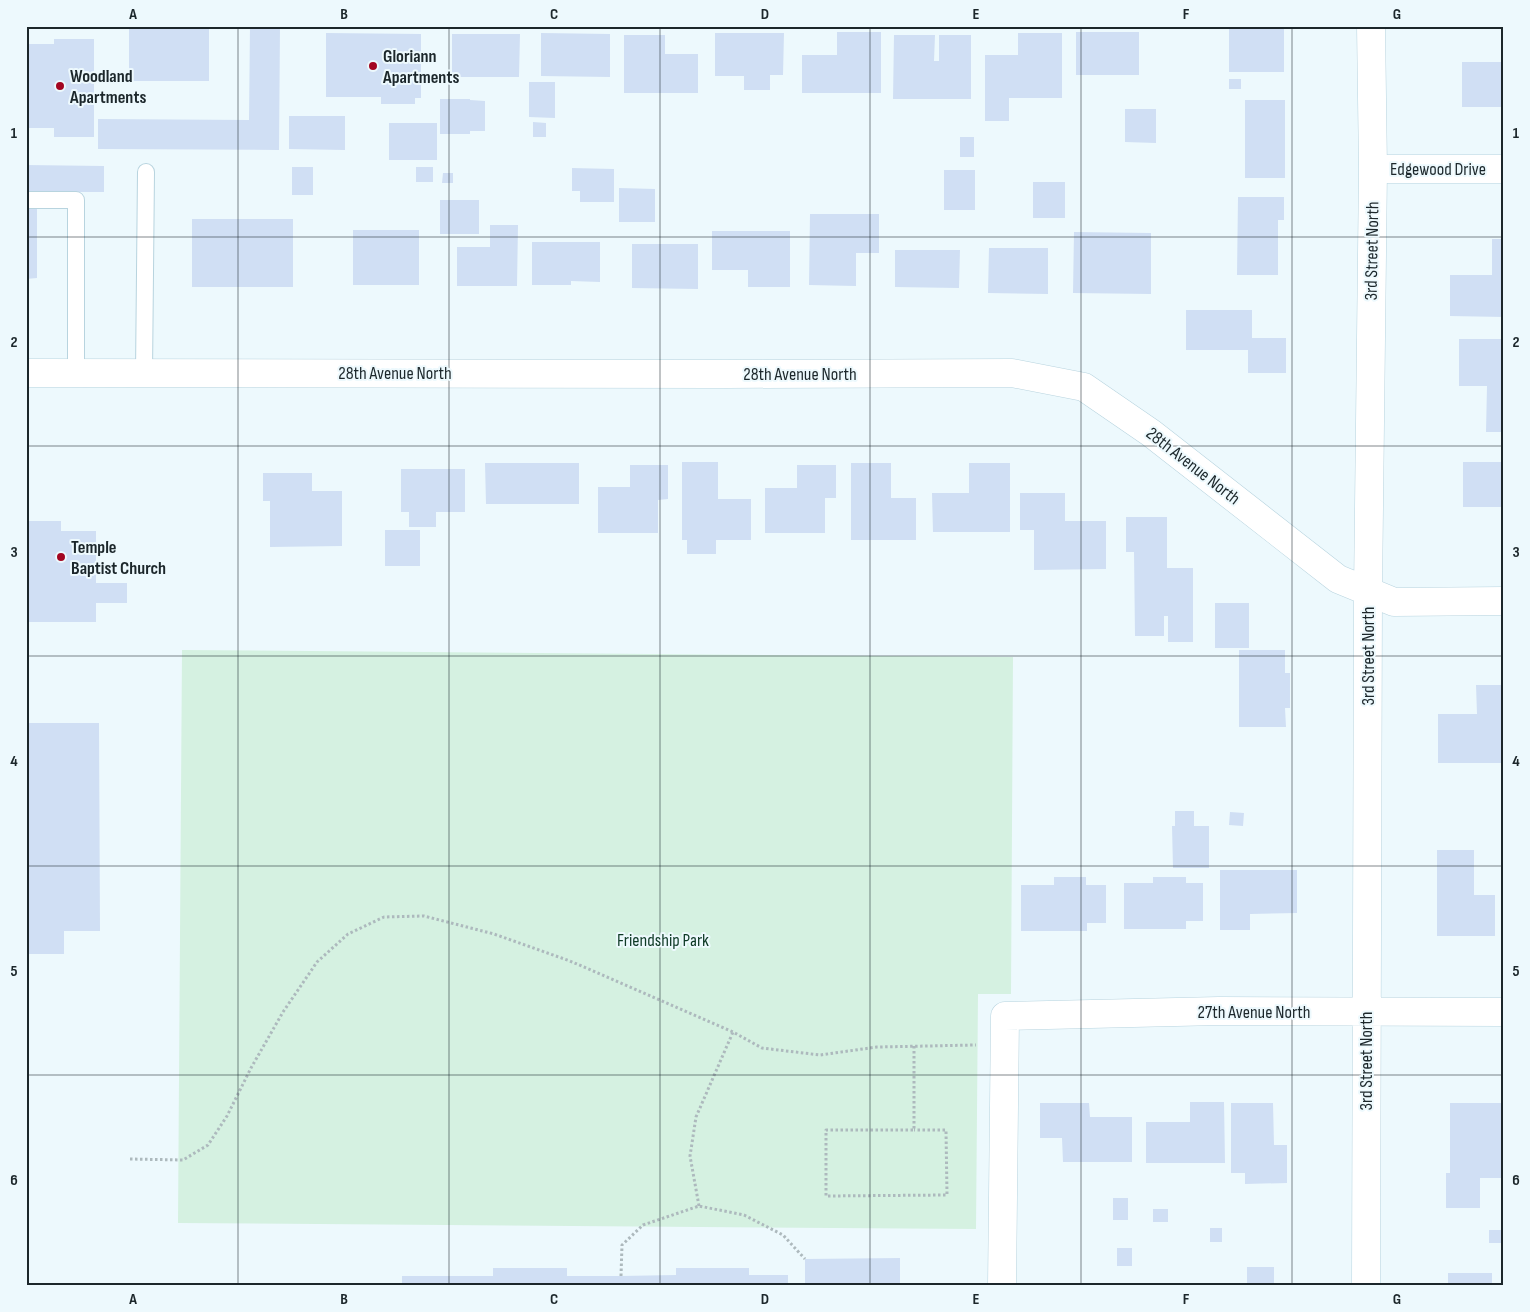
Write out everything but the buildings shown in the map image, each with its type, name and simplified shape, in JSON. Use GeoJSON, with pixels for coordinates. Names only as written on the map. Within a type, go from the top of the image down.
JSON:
{"type":"FeatureCollection","features":[{"type":"Feature","properties":{"kind":"street","name":"3rd Street North"},"geometry":{"type":"LineString","coordinates":[[1366,1286],[1368,592],[1373,169],[1371,26]]}},
{"type":"Feature","properties":{"kind":"street","name":"Edgewood Drive"},"geometry":{"type":"LineString","coordinates":[[1373,169],[1504,169]]}},
{"type":"Feature","properties":{"kind":"street","name":"28th Avenue North"},"geometry":{"type":"LineString","coordinates":[[26,373],[747,374],[1012,372],[1084,387],[1151,433],[1338,579],[1394,602],[1504,600]]}},
{"type":"Feature","properties":{"kind":"street","name":"27th Avenue North"},"geometry":{"type":"LineString","coordinates":[[1004,1044],[1005,1016],[1218,1011],[1504,1012]]}},
{"type":"Feature","properties":{"kind":"street"},"geometry":{"type":"LineString","coordinates":[[1002,1286],[1004,1044]]}},
{"type":"Feature","properties":{"kind":"lane"},"geometry":{"type":"LineString","coordinates":[[144,373],[146,172]]}},
{"type":"Feature","properties":{"kind":"lane"},"geometry":{"type":"LineString","coordinates":[[26,200],[76,200],[76,373]]}},
{"type":"Feature","properties":{"kind":"path"},"geometry":{"type":"LineString","coordinates":[[130,1159],[183,1160],[208,1145],[283,1012],[317,962],[348,934],[384,917],[424,916],[494,934],[570,961],[733,1032],[762,1048],[820,1055],[877,1047],[1004,1044]]}},
{"type":"Feature","properties":{"kind":"path"},"geometry":{"type":"LineString","coordinates":[[699,1206],[690,1156],[696,1117],[733,1032]]}},
{"type":"Feature","properties":{"kind":"path"},"geometry":{"type":"LineString","coordinates":[[914,1046],[914,1130]]}},
{"type":"Feature","properties":{"kind":"path"},"geometry":{"type":"LineString","coordinates":[[826,1130],[914,1130],[946,1130],[947,1196],[826,1196],[826,1130]]}},
{"type":"Feature","properties":{"kind":"path"},"geometry":{"type":"LineString","coordinates":[[621,1276],[622,1244],[643,1225],[699,1206],[744,1215],[783,1236],[805,1259]]}},
{"type":"Feature","properties":{"kind":"green space","name":"Friendship Park"},"geometry":{"type":"Polygon","coordinates":[[[182,650],[1013,657],[1011,994],[978,994],[976,1229],[178,1223],[182,650]]]}},
{"type":"Feature","properties":{"kind":"place","name":"Gloriann Apartments"},"geometry":{"type":"Point","coordinates":[373,66]}},
{"type":"Feature","properties":{"kind":"place","name":"Woodland Apartments"},"geometry":{"type":"Point","coordinates":[60,86]}},
{"type":"Feature","properties":{"kind":"place","name":"Temple Baptist Church"},"geometry":{"type":"Point","coordinates":[61,557]}}]}
